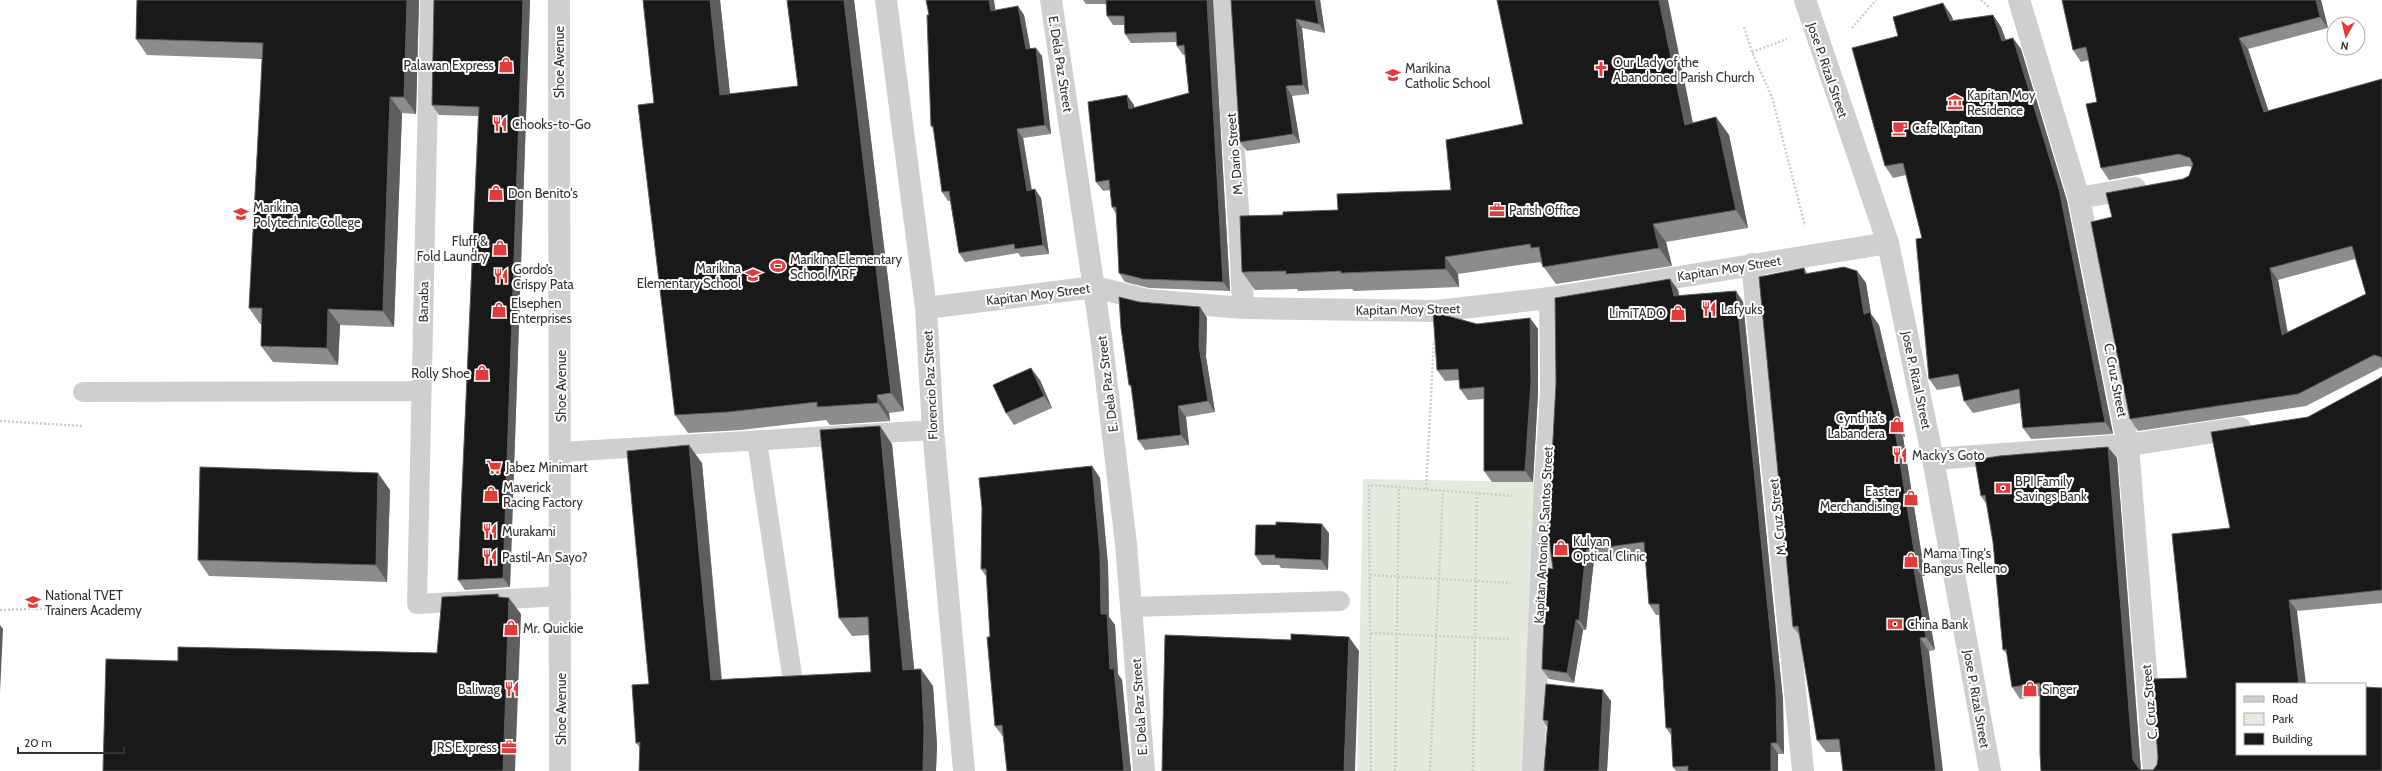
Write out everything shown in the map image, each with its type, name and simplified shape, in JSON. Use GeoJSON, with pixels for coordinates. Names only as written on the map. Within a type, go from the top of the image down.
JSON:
{"type":"FeatureCollection","features":[{"type":"Feature","properties":{"kind":"street","name":"Shoe Avenue"},"geometry":{"type":"LineString","coordinates":[[559,0],[561,452],[560,771]]}},
{"type":"Feature","properties":{"kind":"street","name":"Florencio Paz Street"},"geometry":{"type":"LineString","coordinates":[[886,0],[926,308],[932,430],[964,771]]}},
{"type":"Feature","properties":{"kind":"street","name":"E. Dela Paz Street"},"geometry":{"type":"LineString","coordinates":[[1051,0],[1095,286],[1126,544],[1144,771]]}},
{"type":"Feature","properties":{"kind":"street","name":"M. Dario Street"},"geometry":{"type":"LineString","coordinates":[[1224,0],[1230,112],[1240,234],[1243,308]]}},
{"type":"Feature","properties":{"kind":"street","name":"Jose P. Rizal Street"},"geometry":{"type":"LineString","coordinates":[[1805,0],[1888,242],[1933,459],[1990,771]]}},
{"type":"Feature","properties":{"kind":"street","name":"C. Cruz Street"},"geometry":{"type":"LineString","coordinates":[[2019,0],[2079,198],[2128,445],[2154,771]]}},
{"type":"Feature","properties":{"kind":"street"},"geometry":{"type":"LineString","coordinates":[[2079,198],[2158,184]]}},
{"type":"Feature","properties":{"kind":"street","name":"Kapitan Moy Street"},"geometry":{"type":"LineString","coordinates":[[926,308],[1095,286],[1147,300],[1243,308],[1436,311],[1550,298],[1888,242]]}},
{"type":"Feature","properties":{"kind":"street","name":"M. Cruz Street"},"geometry":{"type":"LineString","coordinates":[[1752,264],[1803,771]]}},
{"type":"Feature","properties":{"kind":"street","name":"Kapitan Antonio P. Santos Street"},"geometry":{"type":"LineString","coordinates":[[1533,771],[1544,491],[1551,393],[1550,298]]}},
{"type":"Feature","properties":{"kind":"street"},"geometry":{"type":"LineString","coordinates":[[1933,459],[2128,445],[2263,425]]}},
{"type":"Feature","properties":{"kind":"lane","name":"Banaba"},"geometry":{"type":"LineString","coordinates":[[430,0],[420,391],[417,604],[561,596]]}},
{"type":"Feature","properties":{"kind":"lane"},"geometry":{"type":"LineString","coordinates":[[83,392],[420,391]]}},
{"type":"Feature","properties":{"kind":"lane"},"geometry":{"type":"LineString","coordinates":[[561,452],[932,430]]}},
{"type":"Feature","properties":{"kind":"lane"},"geometry":{"type":"LineString","coordinates":[[756,441],[792,675]]}},
{"type":"Feature","properties":{"kind":"lane"},"geometry":{"type":"LineString","coordinates":[[1132,607],[1340,601]]}},
{"type":"Feature","properties":{"kind":"path"},"geometry":{"type":"LineString","coordinates":[[1852,28],[1876,0]]}},
{"type":"Feature","properties":{"kind":"path"},"geometry":{"type":"LineString","coordinates":[[1744,27],[1752,52],[1772,97],[1806,227]]}},
{"type":"Feature","properties":{"kind":"path"},"geometry":{"type":"LineString","coordinates":[[1752,52],[1794,36]]}},
{"type":"Feature","properties":{"kind":"path"},"geometry":{"type":"LineString","coordinates":[[1426,489],[1436,311]]}},
{"type":"Feature","properties":{"kind":"path"},"geometry":{"type":"LineString","coordinates":[[0,421],[82,426]]}},
{"type":"Feature","properties":{"kind":"path"},"geometry":{"type":"LineString","coordinates":[[1371,771],[1369,485],[1518,497]]}},
{"type":"Feature","properties":{"kind":"path"},"geometry":{"type":"LineString","coordinates":[[1395,771],[1399,487]]}},
{"type":"Feature","properties":{"kind":"path"},"geometry":{"type":"LineString","coordinates":[[1430,771],[1443,490]]}},
{"type":"Feature","properties":{"kind":"path"},"geometry":{"type":"LineString","coordinates":[[1473,771],[1477,493]]}},
{"type":"Feature","properties":{"kind":"path"},"geometry":{"type":"LineString","coordinates":[[1370,575],[1515,583]]}},
{"type":"Feature","properties":{"kind":"path"},"geometry":{"type":"LineString","coordinates":[[0,610],[70,608]]}},
{"type":"Feature","properties":{"kind":"path"},"geometry":{"type":"LineString","coordinates":[[1371,633],[1513,639]]}},
{"type":"Feature","properties":{"kind":"green space"},"geometry":{"type":"Polygon","coordinates":[[[1363,479],[1539,482],[1525,771],[1357,771],[1363,479]]]}},
{"type":"Feature","properties":{"kind":"building"},"geometry":{"type":"Polygon","coordinates":[[[137,0],[407,0],[404,97],[390,97],[383,311],[328,309],[327,348],[261,346],[262,308],[249,308],[263,43],[136,39],[137,0]]]}},
{"type":"Feature","properties":{"kind":"building"},"geometry":{"type":"Polygon","coordinates":[[[434,0],[523,0],[503,578],[458,580],[479,107],[432,105],[434,0]]]}},
{"type":"Feature","properties":{"kind":"building"},"geometry":{"type":"Polygon","coordinates":[[[643,0],[710,0],[720,95],[798,86],[787,0],[844,0],[891,393],[877,395],[878,403],[817,407],[817,402],[728,412],[675,415],[638,105],[654,103],[643,0]]]}},
{"type":"Feature","properties":{"kind":"building"},"geometry":{"type":"Polygon","coordinates":[[[926,0],[989,0],[991,11],[1018,6],[1026,49],[1036,48],[1045,125],[1017,129],[1027,191],[1035,189],[1043,245],[1015,249],[1014,244],[959,253],[949,191],[942,192],[933,126],[931,126],[927,15],[929,15],[926,0]]]}},
{"type":"Feature","properties":{"kind":"building"},"geometry":{"type":"Polygon","coordinates":[[[1106,0],[1207,0],[1223,282],[1143,279],[1119,273],[1116,207],[1112,207],[1109,180],[1096,182],[1088,102],[1127,95],[1129,109],[1189,93],[1184,45],[1177,46],[1176,32],[1125,34],[1124,16],[1107,16],[1106,0]]]}},
{"type":"Feature","properties":{"kind":"building"},"geometry":{"type":"Polygon","coordinates":[[[1231,0],[1315,0],[1319,24],[1296,19],[1303,85],[1286,86],[1293,134],[1240,142],[1231,0]]]}},
{"type":"Feature","properties":{"kind":"building"},"geometry":{"type":"Polygon","coordinates":[[[1497,0],[1659,0],[1685,125],[1716,117],[1736,210],[1653,224],[1659,248],[1543,267],[1539,247],[1531,248],[1530,244],[1445,257],[1446,269],[1341,273],[1341,271],[1286,274],[1286,271],[1242,272],[1240,216],[1283,215],[1283,212],[1338,210],[1337,194],[1451,190],[1446,140],[1523,124],[1497,0]]]}},
{"type":"Feature","properties":{"kind":"building"},"geometry":{"type":"Polygon","coordinates":[[[2062,0],[2316,0],[2320,17],[2239,38],[2264,112],[2382,79],[2382,359],[2381,357],[2374,355],[2298,394],[2130,419],[2091,222],[2112,217],[2106,193],[2183,179],[2189,176],[2193,164],[2190,158],[2179,154],[2101,168],[2086,104],[2097,102],[2086,47],[2073,50],[2062,0]],[[2352,246],[2270,268],[2282,335],[2366,294],[2352,246]]]}},
{"type":"Feature","properties":{"kind":"building"},"geometry":{"type":"Polygon","coordinates":[[[1943,3],[1950,21],[1993,15],[2002,41],[2013,38],[2059,189],[2105,422],[2023,428],[2019,389],[1964,401],[1958,374],[1929,379],[1916,239],[1922,238],[1903,163],[1885,166],[1852,48],[1898,36],[1893,17],[1943,3]]]}},
{"type":"Feature","properties":{"kind":"building"},"geometry":{"type":"Polygon","coordinates":[[[1844,267],[1857,271],[1864,314],[1870,312],[1897,424],[1894,424],[1916,563],[1913,564],[1926,637],[1920,638],[1936,771],[1843,771],[1839,739],[1817,740],[1798,626],[1793,627],[1759,277],[1804,268],[1805,274],[1844,267]]]}},
{"type":"Feature","properties":{"kind":"building"},"geometry":{"type":"Polygon","coordinates":[[[1670,279],[1674,296],[1736,291],[1776,690],[1777,743],[1771,743],[1771,771],[1688,771],[1688,766],[1673,767],[1671,728],[1666,728],[1659,604],[1649,604],[1644,542],[1586,550],[1579,620],[1576,620],[1567,673],[1542,669],[1546,568],[1553,569],[1548,532],[1556,383],[1555,298],[1670,279]]]}},
{"type":"Feature","properties":{"kind":"building"},"geometry":{"type":"Polygon","coordinates":[[[1119,297],[1139,302],[1200,307],[1199,346],[1208,401],[1178,406],[1181,435],[1138,440],[1131,385],[1129,385],[1121,328],[1119,297]]]}},
{"type":"Feature","properties":{"kind":"building"},"geometry":{"type":"Polygon","coordinates":[[[1433,312],[1477,324],[1530,318],[1531,381],[1525,471],[1484,471],[1484,387],[1460,389],[1458,369],[1437,370],[1433,312]]]}},
{"type":"Feature","properties":{"kind":"building"},"geometry":{"type":"Polygon","coordinates":[[[1031,368],[1044,396],[1006,413],[993,385],[1031,368]]]}},
{"type":"Feature","properties":{"kind":"building"},"geometry":{"type":"Polygon","coordinates":[[[2382,376],[2382,590],[2289,600],[2299,683],[2236,683],[2236,755],[2366,755],[2366,687],[2382,688],[2382,771],[2041,771],[2040,683],[2012,687],[2006,649],[2003,650],[1993,542],[1985,495],[1981,496],[1975,460],[1999,456],[2108,447],[2133,760],[2140,770],[2153,770],[2157,765],[2158,758],[2152,679],[2187,678],[2172,534],[2230,528],[2211,432],[2308,417],[2382,376]]]}},
{"type":"Feature","properties":{"kind":"building"},"geometry":{"type":"Polygon","coordinates":[[[880,426],[903,670],[921,669],[924,727],[923,771],[639,771],[640,742],[636,743],[632,685],[649,684],[627,451],[689,445],[711,680],[871,672],[868,617],[839,618],[820,430],[880,426]]]}},
{"type":"Feature","properties":{"kind":"building"},"geometry":{"type":"Polygon","coordinates":[[[1092,466],[1100,554],[1101,614],[1107,614],[1110,669],[1114,669],[1124,771],[1007,771],[1002,725],[995,726],[987,637],[990,637],[986,569],[981,569],[982,508],[979,478],[1092,466]]]}},
{"type":"Feature","properties":{"kind":"building"},"geometry":{"type":"Polygon","coordinates":[[[200,467],[378,473],[376,565],[198,560],[200,467]]]}},
{"type":"Feature","properties":{"kind":"building"},"geometry":{"type":"Polygon","coordinates":[[[1276,522],[1322,524],[1321,560],[1275,558],[1275,555],[1255,555],[1256,525],[1276,525],[1276,522]]]}},
{"type":"Feature","properties":{"kind":"building"},"geometry":{"type":"Polygon","coordinates":[[[498,594],[498,597],[509,598],[503,771],[103,771],[106,659],[178,661],[178,647],[437,653],[442,597],[498,594]]]}},
{"type":"Feature","properties":{"kind":"building"},"geometry":{"type":"Polygon","coordinates":[[[1291,634],[1349,637],[1344,771],[1162,771],[1165,635],[1291,640],[1291,634]]]}},
{"type":"Feature","properties":{"kind":"building"},"geometry":{"type":"Polygon","coordinates":[[[1546,684],[1603,690],[1599,771],[1544,771],[1548,721],[1543,720],[1546,684]]]}},
{"type":"Feature","properties":{"kind":"place","name":"Palawan Express"},"geometry":{"type":"Point","coordinates":[506,65]}},
{"type":"Feature","properties":{"kind":"place","name":"Our Lady of the Abandoned Parish Church"},"geometry":{"type":"Point","coordinates":[1601,69]}},
{"type":"Feature","properties":{"kind":"place","name":"Marikina Catholic School"},"geometry":{"type":"Point","coordinates":[1393,75]}},
{"type":"Feature","properties":{"kind":"place","name":"Kapitan Moy Residence"},"geometry":{"type":"Point","coordinates":[1955,102]}},
{"type":"Feature","properties":{"kind":"place","name":"Chooks-to-Go"},"geometry":{"type":"Point","coordinates":[500,124]}},
{"type":"Feature","properties":{"kind":"place","name":"Cafe Kapitan"},"geometry":{"type":"Point","coordinates":[1900,128]}},
{"type":"Feature","properties":{"kind":"place","name":"Don Benito's"},"geometry":{"type":"Point","coordinates":[496,193]}},
{"type":"Feature","properties":{"kind":"place","name":"Parish Office"},"geometry":{"type":"Point","coordinates":[1497,210]}},
{"type":"Feature","properties":{"kind":"place","name":"Marikina Polytechnic College"},"geometry":{"type":"Point","coordinates":[241,214]}},
{"type":"Feature","properties":{"kind":"place","name":"Fluff & Fold Laundry"},"geometry":{"type":"Point","coordinates":[500,248]}},
{"type":"Feature","properties":{"kind":"place","name":"Marikina Elementary School MRF"},"geometry":{"type":"Point","coordinates":[778,266]}},
{"type":"Feature","properties":{"kind":"place","name":"Marikina Elementary School"},"geometry":{"type":"Point","coordinates":[753,275]}},
{"type":"Feature","properties":{"kind":"place","name":"Gordo’s Crispy Pata"},"geometry":{"type":"Point","coordinates":[501,276]}},
{"type":"Feature","properties":{"kind":"place","name":"Lafyuks"},"geometry":{"type":"Point","coordinates":[1709,309]}},
{"type":"Feature","properties":{"kind":"place","name":"Elsephen Enterprises"},"geometry":{"type":"Point","coordinates":[499,310]}},
{"type":"Feature","properties":{"kind":"place","name":"LimiTADO"},"geometry":{"type":"Point","coordinates":[1678,313]}},
{"type":"Feature","properties":{"kind":"place","name":"Rolly Shoe"},"geometry":{"type":"Point","coordinates":[482,373]}},
{"type":"Feature","properties":{"kind":"place","name":"Cynthia's Labandera"},"geometry":{"type":"Point","coordinates":[1897,425]}},
{"type":"Feature","properties":{"kind":"place","name":"Macky's Goto"},"geometry":{"type":"Point","coordinates":[1900,455]}},
{"type":"Feature","properties":{"kind":"place","name":"Jabez Minimart"},"geometry":{"type":"Point","coordinates":[494,467]}},
{"type":"Feature","properties":{"kind":"place","name":"BPI Family Savings Bank"},"geometry":{"type":"Point","coordinates":[2003,488]}},
{"type":"Feature","properties":{"kind":"place","name":"Maverick Racing Factory"},"geometry":{"type":"Point","coordinates":[491,494]}},
{"type":"Feature","properties":{"kind":"place","name":"Easter Merchandising"},"geometry":{"type":"Point","coordinates":[1911,498]}},
{"type":"Feature","properties":{"kind":"place","name":"Murakami"},"geometry":{"type":"Point","coordinates":[490,531]}},
{"type":"Feature","properties":{"kind":"place","name":"Kulyan Optical Clinic"},"geometry":{"type":"Point","coordinates":[1561,548]}},
{"type":"Feature","properties":{"kind":"place","name":"Pastil-An Sayo?"},"geometry":{"type":"Point","coordinates":[490,557]}},
{"type":"Feature","properties":{"kind":"place","name":"Mama Ting's Bangus Relleno"},"geometry":{"type":"Point","coordinates":[1911,560]}},
{"type":"Feature","properties":{"kind":"place","name":"National TVET Trainers Academy"},"geometry":{"type":"Point","coordinates":[33,602]}},
{"type":"Feature","properties":{"kind":"place","name":"China Bank"},"geometry":{"type":"Point","coordinates":[1895,624]}},
{"type":"Feature","properties":{"kind":"place","name":"Mr. Quickie"},"geometry":{"type":"Point","coordinates":[511,628]}},
{"type":"Feature","properties":{"kind":"place","name":"Baliwag"},"geometry":{"type":"Point","coordinates":[512,689]}},
{"type":"Feature","properties":{"kind":"place","name":"Singer"},"geometry":{"type":"Point","coordinates":[2030,689]}},
{"type":"Feature","properties":{"kind":"place","name":"JRS Express"},"geometry":{"type":"Point","coordinates":[509,747]}}]}
